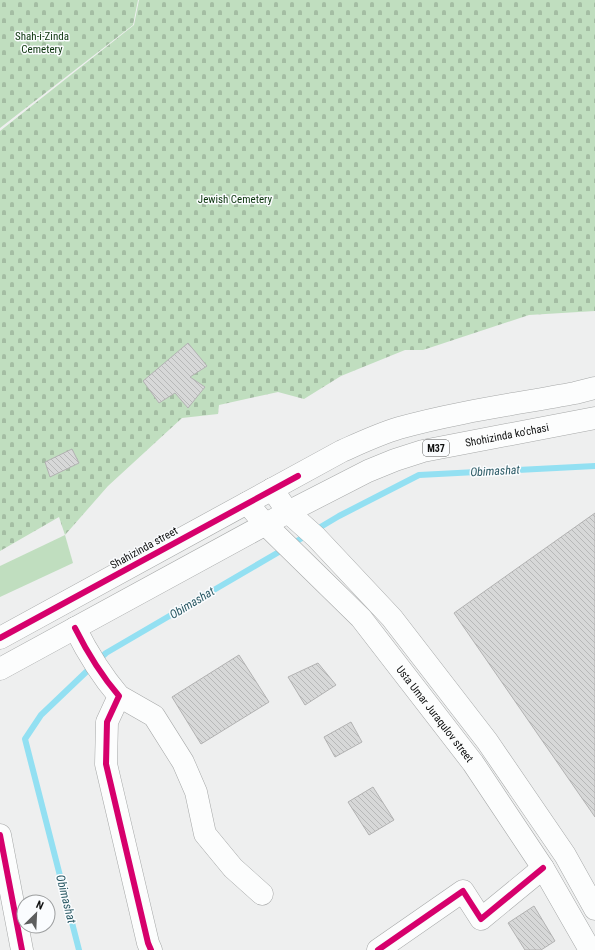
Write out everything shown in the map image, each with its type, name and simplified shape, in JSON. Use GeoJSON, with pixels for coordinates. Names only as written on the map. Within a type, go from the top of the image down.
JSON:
{"type":"FeatureCollection","features":[{"type":"Feature","properties":{"kind":"main road"},"geometry":{"type":"LineString","coordinates":[[595,388],[447,416],[398,429],[342,451],[272,489],[288,512],[316,537],[332,556],[392,618],[487,741],[565,855],[595,909]]}},
{"type":"Feature","properties":{"kind":"main road","name":"Shohizinda ko'chasi"},"geometry":{"type":"LineString","coordinates":[[288,512],[368,471],[423,451],[595,418]]}},
{"type":"Feature","properties":{"kind":"main road","name":"Shahizinda street"},"geometry":{"type":"LineString","coordinates":[[0,638],[272,489]]}},
{"type":"Feature","properties":{"kind":"main road","name":"Usta Umar Juraqulov street"},"geometry":{"type":"LineString","coordinates":[[247,503],[265,524],[361,618],[474,763],[543,868],[590,950]]}},
{"type":"Feature","properties":{"kind":"main road","name":"M37"},"geometry":{"type":"LineString","coordinates":[[265,524],[288,512]]}},
{"type":"Feature","properties":{"kind":"main road"},"geometry":{"type":"LineString","coordinates":[[0,669],[265,524]]}},
{"type":"Feature","properties":{"kind":"main road"},"geometry":{"type":"LineString","coordinates":[[75,628],[88,653],[114,691],[154,716],[183,762],[196,792],[205,834],[233,868],[262,894]]}},
{"type":"Feature","properties":{"kind":"main road"},"geometry":{"type":"LineString","coordinates":[[114,691],[107,722],[106,764],[148,944],[151,950]]}},
{"type":"Feature","properties":{"kind":"main road"},"geometry":{"type":"LineString","coordinates":[[0,835],[22,950]]}},
{"type":"Feature","properties":{"kind":"main road"},"geometry":{"type":"LineString","coordinates":[[378,950],[463,891],[482,919],[543,868]]}},
{"type":"Feature","properties":{"kind":"green space","name":"Shah-i-Zinda Cemetery"},"geometry":{"type":"Polygon","coordinates":[[[0,0],[138,0],[133,25],[0,128],[0,0]]]}},
{"type":"Feature","properties":{"kind":"green space","name":"Jewish Cemetery"},"geometry":{"type":"Polygon","coordinates":[[[139,0],[595,0],[595,311],[529,315],[423,350],[405,350],[341,376],[304,399],[278,392],[219,405],[218,414],[182,418],[108,486],[65,535],[59,517],[0,551],[0,131],[134,25],[139,0]]]}},
{"type":"Feature","properties":{"kind":"green space"},"geometry":{"type":"Polygon","coordinates":[[[65,535],[73,563],[0,597],[0,566],[65,535]]]}},
{"type":"Feature","properties":{"kind":"building"},"geometry":{"type":"Polygon","coordinates":[[[188,343],[207,366],[190,377],[205,387],[188,408],[175,393],[159,403],[143,381],[188,343]]]}},
{"type":"Feature","properties":{"kind":"building"},"geometry":{"type":"Polygon","coordinates":[[[72,449],[79,463],[50,477],[45,462],[72,449]]]}},
{"type":"Feature","properties":{"kind":"building"},"geometry":{"type":"Polygon","coordinates":[[[595,513],[595,817],[454,613],[595,513]]]}},
{"type":"Feature","properties":{"kind":"building"},"geometry":{"type":"Polygon","coordinates":[[[239,655],[269,702],[201,744],[172,697],[239,655]]]}},
{"type":"Feature","properties":{"kind":"building"},"geometry":{"type":"Polygon","coordinates":[[[318,663],[336,685],[305,705],[288,677],[318,663]]]}},
{"type":"Feature","properties":{"kind":"building"},"geometry":{"type":"Polygon","coordinates":[[[351,722],[362,742],[335,757],[324,737],[351,722]]]}},
{"type":"Feature","properties":{"kind":"building"},"geometry":{"type":"Polygon","coordinates":[[[373,787],[394,820],[369,835],[348,802],[373,787]]]}},
{"type":"Feature","properties":{"kind":"building"},"geometry":{"type":"Polygon","coordinates":[[[534,906],[555,941],[541,950],[525,950],[508,923],[534,906]]]}},
{"type":"Feature","properties":{"kind":"waterway","name":"Obimashat"},"geometry":{"type":"LineString","coordinates":[[292,544],[339,516],[419,475],[595,466]]}},
{"type":"Feature","properties":{"kind":"waterway","name":"Obimashat"},"geometry":{"type":"LineString","coordinates":[[79,950],[25,739],[41,715],[106,653],[284,549]]}},
{"type":"Feature","properties":{"kind":"cycle path"},"geometry":{"type":"LineString","coordinates":[[0,638],[298,476]]}},
{"type":"Feature","properties":{"kind":"cycle path"},"geometry":{"type":"LineString","coordinates":[[75,628],[84,646],[106,680],[119,696],[107,722],[106,764],[148,943],[151,950]]}},
{"type":"Feature","properties":{"kind":"cycle path"},"geometry":{"type":"LineString","coordinates":[[0,835],[22,950]]}},
{"type":"Feature","properties":{"kind":"cycle path"},"geometry":{"type":"LineString","coordinates":[[378,950],[463,891],[481,919],[543,868]]}}]}
